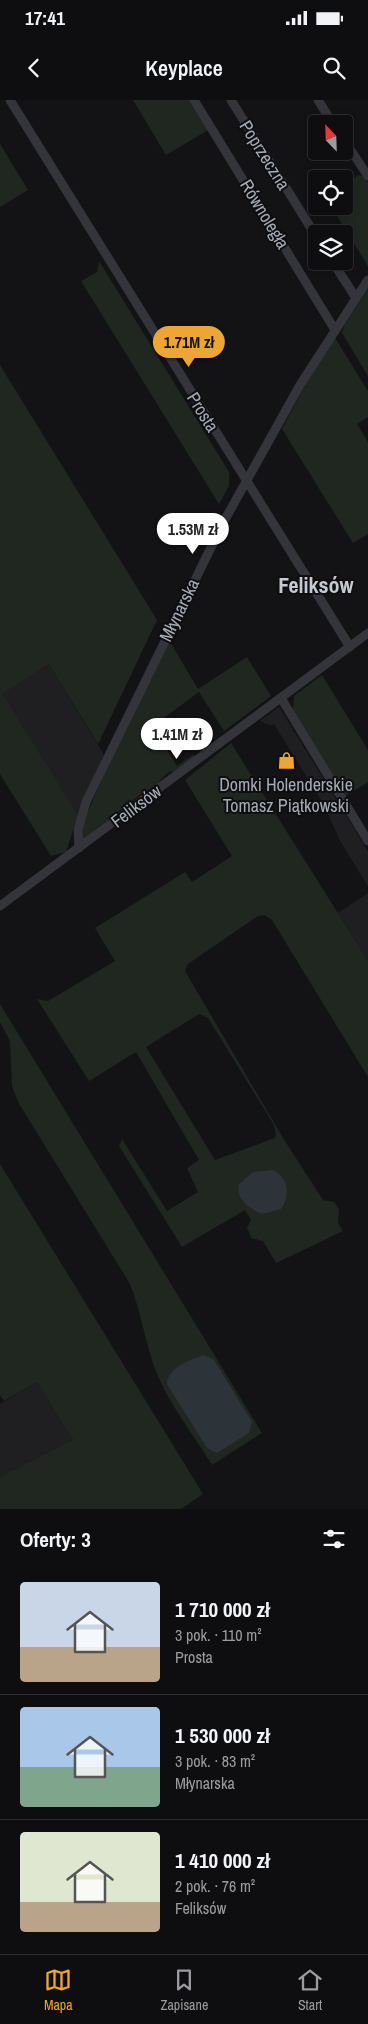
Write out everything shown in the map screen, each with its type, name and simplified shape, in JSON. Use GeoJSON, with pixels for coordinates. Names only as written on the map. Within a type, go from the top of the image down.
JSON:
{"type":"FeatureCollection","features":[{"type":"Feature","properties":{"kind":"street","name":"Prosta"},"geometry":{"type":"LineString","coordinates":[[10,100],[237,468],[248,480],[350,647]]}},
{"type":"Feature","properties":{"kind":"street","name":"Równoległa"},"geometry":{"type":"LineString","coordinates":[[194,100],[335,330]]}},
{"type":"Feature","properties":{"kind":"street","name":"Poprzeczna"},"geometry":{"type":"LineString","coordinates":[[231,100],[309,225]]}},
{"type":"Feature","properties":{"kind":"street"},"geometry":{"type":"LineString","coordinates":[[318,100],[327,115]]}},
{"type":"Feature","properties":{"kind":"street"},"geometry":{"type":"LineString","coordinates":[[353,154],[368,176]]}},
{"type":"Feature","properties":{"kind":"street"},"geometry":{"type":"LineString","coordinates":[[338,270],[356,298]]}},
{"type":"Feature","properties":{"kind":"street","name":"Młynarska"},"geometry":{"type":"LineString","coordinates":[[79,848],[78,830],[88,797],[181,604],[290,402],[368,280]]}},
{"type":"Feature","properties":{"kind":"street","name":"Feliksów"},"geometry":{"type":"LineString","coordinates":[[0,906],[368,633]]}},
{"type":"Feature","properties":{"kind":"street"},"geometry":{"type":"LineString","coordinates":[[281,698],[368,841]]}},
{"type":"Feature","properties":{"kind":"shaded area"},"geometry":{"type":"Polygon","coordinates":[[[133,100],[191,100],[210,129],[166,155],[133,100]]]}},
{"type":"Feature","properties":{"kind":"shaded area"},"geometry":{"type":"Polygon","coordinates":[[[0,144],[28,190],[0,207],[0,144]]]}},
{"type":"Feature","properties":{"kind":"shaded area"},"geometry":{"type":"Polygon","coordinates":[[[358,175],[363,176],[368,182],[368,266],[353,242],[353,225],[343,225],[337,215],[353,215],[353,178],[358,175]]]}},
{"type":"Feature","properties":{"kind":"shaded area"},"geometry":{"type":"Polygon","coordinates":[[[99,261],[229,472],[229,486],[219,504],[81,281],[97,272],[99,261]]]}},
{"type":"Feature","properties":{"kind":"shaded area"},"geometry":{"type":"Polygon","coordinates":[[[368,289],[368,376],[342,333],[344,326],[368,289]]]}},
{"type":"Feature","properties":{"kind":"shaded area"},"geometry":{"type":"Polygon","coordinates":[[[335,338],[368,391],[368,417],[357,424],[368,442],[368,534],[353,543],[282,429],[308,380],[335,338]]]}},
{"type":"Feature","properties":{"kind":"shaded area"},"geometry":{"type":"Polygon","coordinates":[[[0,365],[157,620],[98,744],[49,664],[2,694],[78,815],[66,852],[51,856],[0,774],[0,365]]]}},
{"type":"Feature","properties":{"kind":"shaded area"},"geometry":{"type":"Polygon","coordinates":[[[169,640],[198,689],[247,657],[271,696],[224,731],[199,692],[153,726],[177,766],[194,754],[194,757],[175,771],[169,772],[158,784],[141,794],[73,847],[143,691],[169,640]]]}},
{"type":"Feature","properties":{"kind":"shaded area"},"geometry":{"type":"Polygon","coordinates":[[[49,664],[104,755],[78,815],[1,694],[49,664]]]}},
{"type":"Feature","properties":{"kind":"shaded area"},"geometry":{"type":"Polygon","coordinates":[[[322,675],[368,750],[368,782],[345,796],[293,710],[294,696],[322,675]]]}},
{"type":"Feature","properties":{"kind":"shaded area"},"geometry":{"type":"Polygon","coordinates":[[[279,707],[368,851],[368,886],[340,841],[324,805],[274,724],[271,726],[260,721],[279,707]]]}},
{"type":"Feature","properties":{"kind":"shaded area"},"geometry":{"type":"Polygon","coordinates":[[[231,743],[368,961],[368,1077],[272,920],[265,915],[258,916],[188,964],[185,971],[283,1138],[323,1200],[334,1202],[339,1209],[338,1223],[343,1231],[276,1263],[263,1241],[251,1238],[247,1227],[251,1220],[245,1210],[182,1247],[119,1146],[122,1139],[167,1211],[198,1192],[187,1168],[199,1160],[136,1052],[89,1081],[37,999],[48,1001],[115,961],[95,928],[185,872],[192,882],[232,856],[185,780],[231,743]],[[199,1014],[146,1047],[215,1160],[275,1138],[276,1134],[274,1125],[208,1018],[199,1014]]]}},
{"type":"Feature","properties":{"kind":"shaded area"},"geometry":{"type":"Polygon","coordinates":[[[368,893],[368,961],[338,913],[368,893]]]}},
{"type":"Feature","properties":{"kind":"shaded area"},"geometry":{"type":"Polygon","coordinates":[[[0,1004],[262,1433],[212,1465],[160,1382],[130,1284],[18,1102],[12,1086],[10,1041],[0,1022],[0,1004]]]}},
{"type":"Feature","properties":{"kind":"shaded area"},"geometry":{"type":"Polygon","coordinates":[[[0,1164],[203,1494],[181,1509],[0,1509],[0,1477],[73,1440],[37,1382],[4,1401],[0,1395],[0,1164]]]}},
{"type":"Feature","properties":{"kind":"shaded area"},"geometry":{"type":"Polygon","coordinates":[[[273,1170],[285,1182],[286,1198],[281,1209],[262,1214],[244,1203],[239,1194],[239,1184],[253,1172],[273,1170]]]}},
{"type":"Feature","properties":{"kind":"shaded area"},"geometry":{"type":"Polygon","coordinates":[[[204,1355],[214,1360],[252,1422],[249,1433],[217,1453],[207,1448],[167,1384],[168,1378],[175,1369],[204,1355]]]}},
{"type":"Feature","properties":{"kind":"shaded area"},"geometry":{"type":"Polygon","coordinates":[[[37,1382],[73,1440],[0,1477],[0,1404],[37,1382]]]}},
{"type":"Feature","properties":{"kind":"place","name":"Domki Holenderskie Tomasz Piątkowski"},"geometry":{"type":"Point","coordinates":[286,761]}},
{"type":"Feature","properties":{"kind":"district","name":"Feliksów"},"geometry":{"type":"Point","coordinates":[316,585]}}]}
